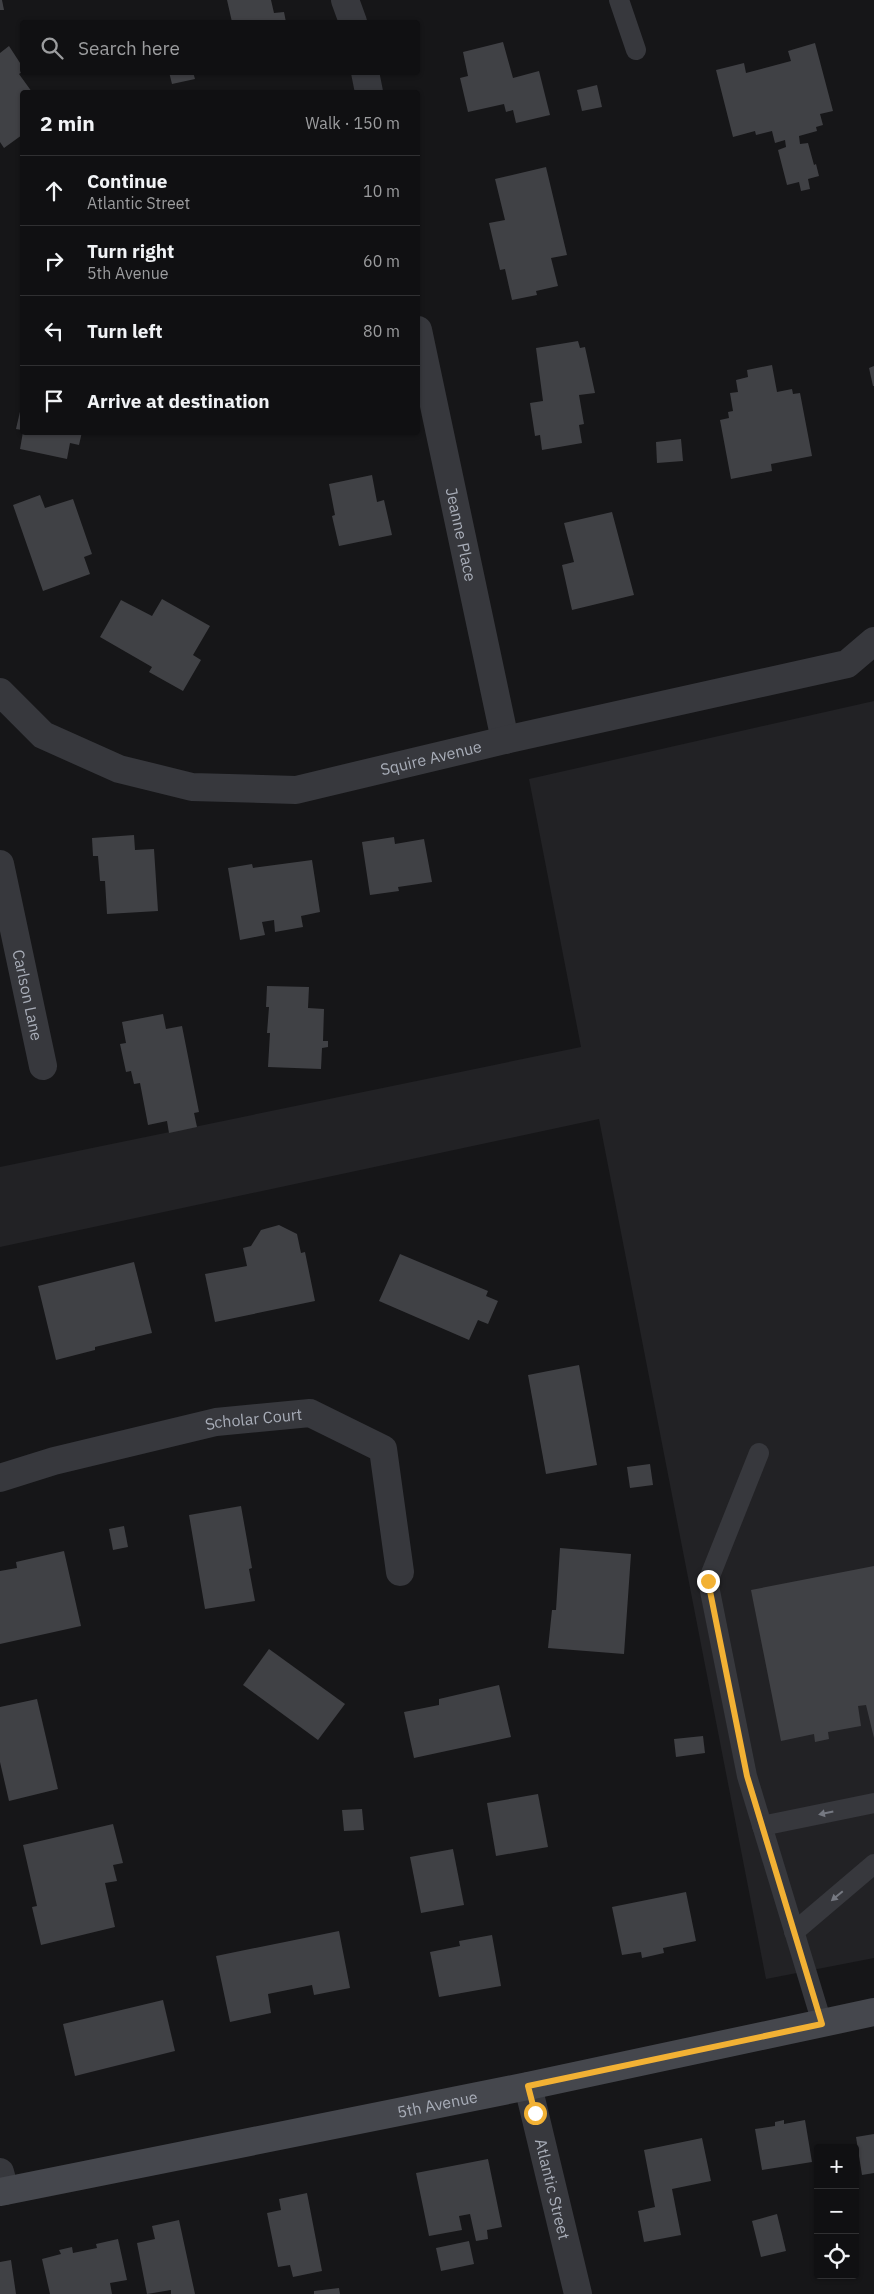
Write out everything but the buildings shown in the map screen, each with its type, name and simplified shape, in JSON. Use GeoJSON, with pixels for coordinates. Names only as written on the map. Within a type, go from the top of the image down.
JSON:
{"type":"FeatureCollection","features":[{"type":"Feature","properties":{"kind":"street"},"geometry":{"type":"LineString","coordinates":[[345,0],[351,20]]}},
{"type":"Feature","properties":{"kind":"street"},"geometry":{"type":"LineString","coordinates":[[366,75],[369,90]]}},
{"type":"Feature","properties":{"kind":"street","name":"Jeanne Place"},"geometry":{"type":"LineString","coordinates":[[420,339],[505,740]]}},
{"type":"Feature","properties":{"kind":"street","name":"Squire Avenue"},"geometry":{"type":"LineString","coordinates":[[0,692],[44,735],[119,769],[192,787],[296,790],[505,740],[847,664],[874,641]]}},
{"type":"Feature","properties":{"kind":"street","name":"Carlson Lane"},"geometry":{"type":"LineString","coordinates":[[0,864],[42,1066]]}},
{"type":"Feature","properties":{"kind":"street","name":"Scholar Court"},"geometry":{"type":"LineString","coordinates":[[0,1478],[54,1460],[216,1422],[310,1413],[383,1449],[400,1572]]}},
{"type":"Feature","properties":{"kind":"street","name":"5th Avenue"},"geometry":{"type":"LineString","coordinates":[[2,2185],[528,2086],[874,2012]]}},
{"type":"Feature","properties":{"kind":"street","name":"Atlantic Street"},"geometry":{"type":"LineString","coordinates":[[528,2086],[578,2294]]}},
{"type":"Feature","properties":{"kind":"lane"},"geometry":{"type":"LineString","coordinates":[[619,0],[636,50]]}},
{"type":"Feature","properties":{"kind":"lane"},"geometry":{"type":"LineString","coordinates":[[759,1453],[708,1581],[747,1776],[822,2024]]}},
{"type":"Feature","properties":{"kind":"lane"},"geometry":{"type":"LineString","coordinates":[[762,1826],[874,1803]]}},
{"type":"Feature","properties":{"kind":"lane"},"geometry":{"type":"LineString","coordinates":[[794,1932],[874,1864]]}},
{"type":"Feature","properties":{"kind":"shaded area"},"geometry":{"type":"Polygon","coordinates":[[[874,701],[874,1958],[766,1979],[599,1119],[0,1247],[0,1167],[581,1047],[529,779],[874,701]]]}},
{"type":"Feature","properties":{"kind":"route"},"geometry":{"type":"LineString","coordinates":[[535,2113],[528,2086],[822,2024],[747,1776],[708,1581]]}}]}
